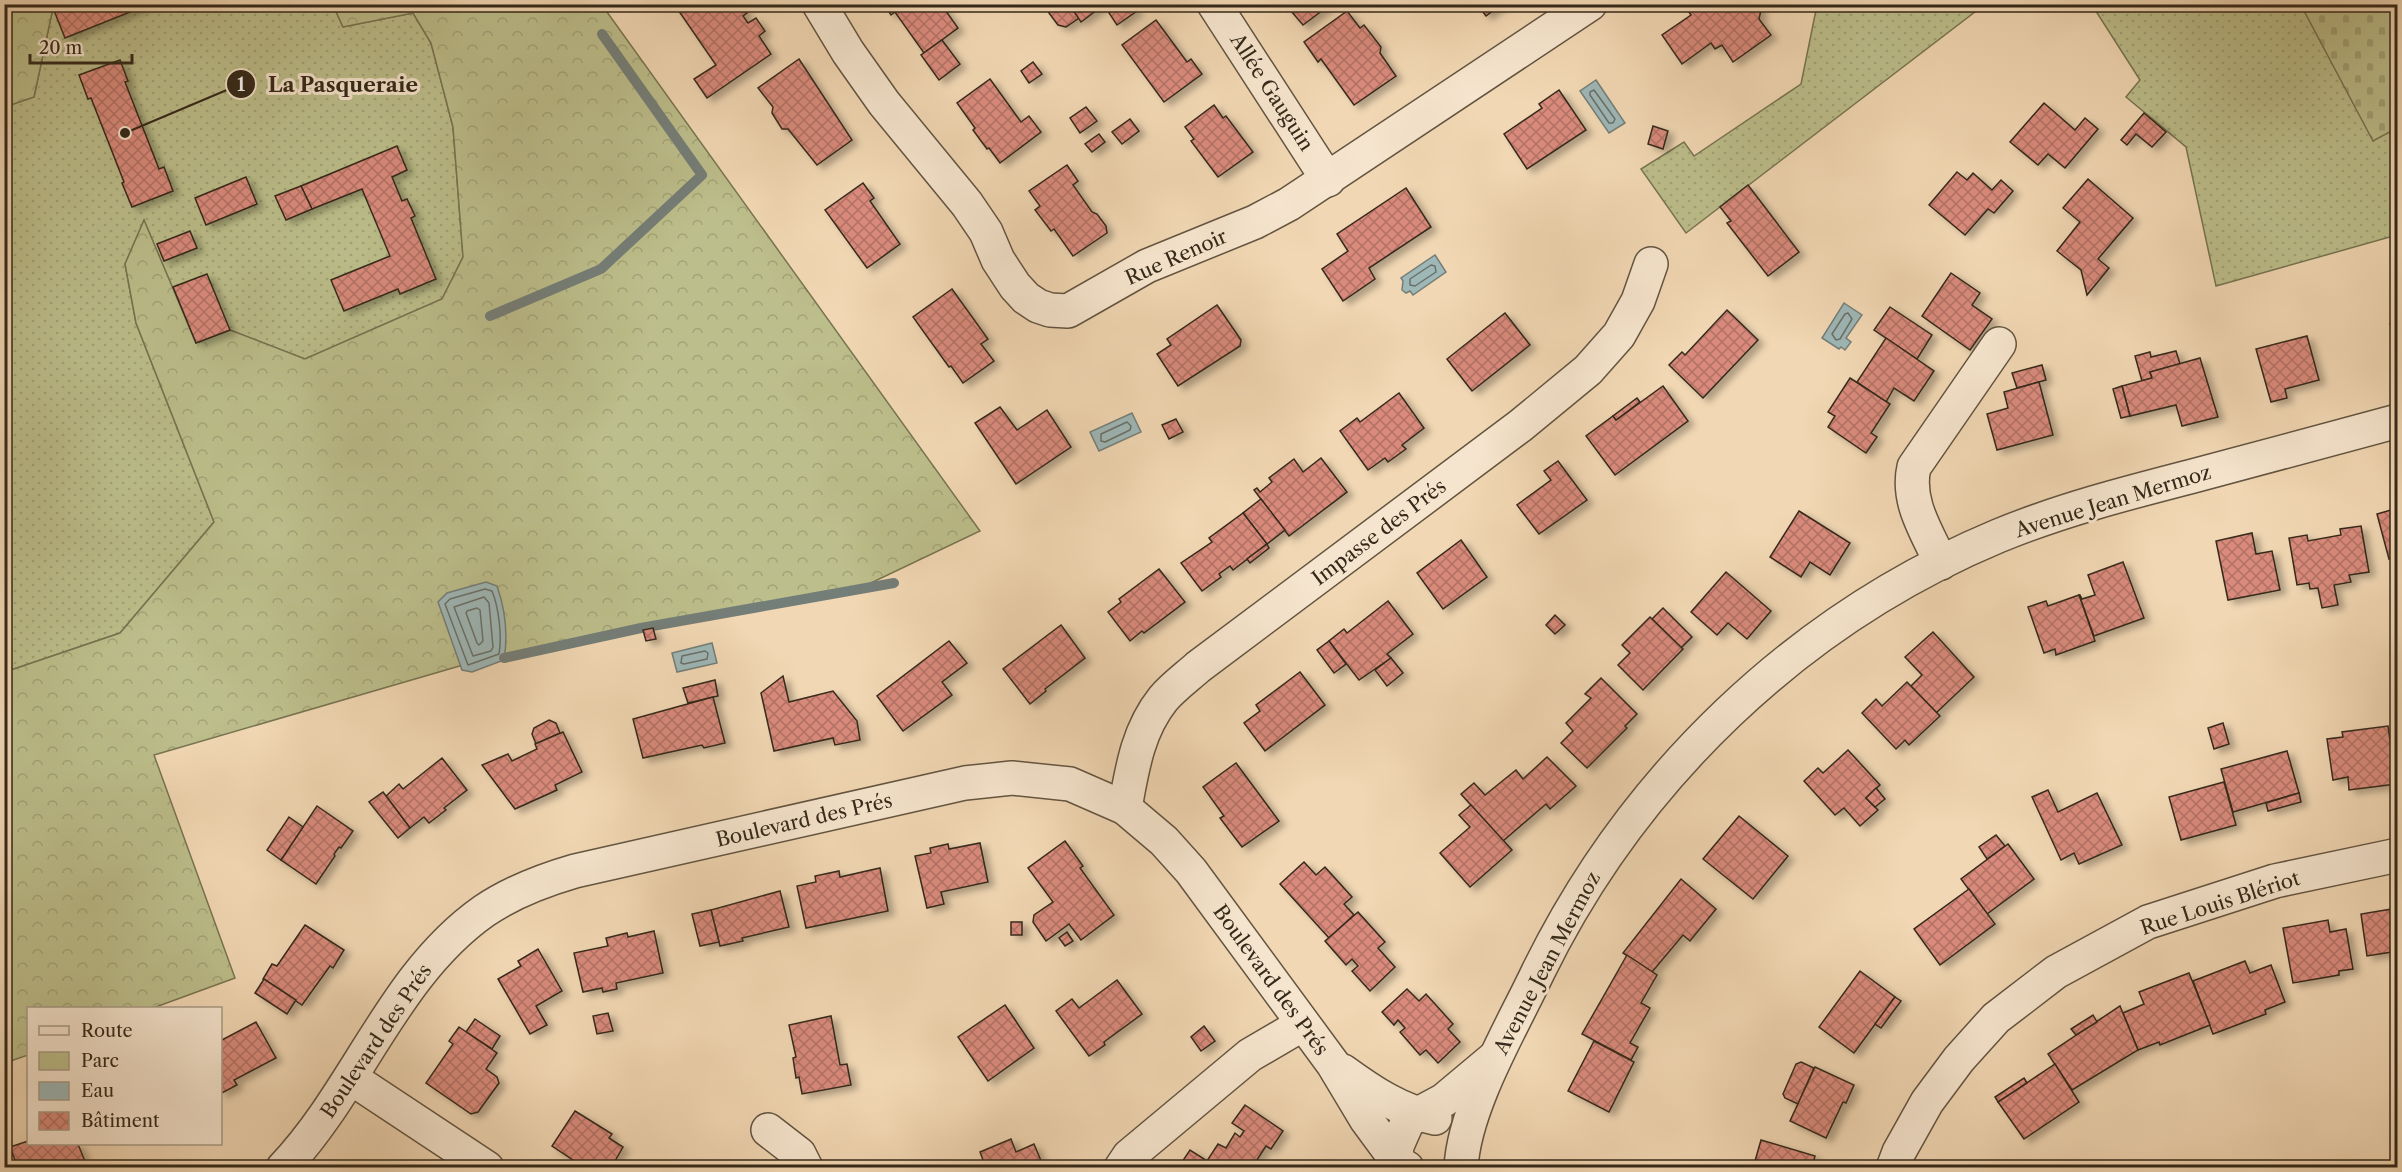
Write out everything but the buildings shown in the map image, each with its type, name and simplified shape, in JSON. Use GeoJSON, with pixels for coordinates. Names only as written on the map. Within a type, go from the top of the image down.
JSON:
{"type":"FeatureCollection","features":[{"type":"Feature","properties":{"kind":"street","name":"Allée Gauguin"},"geometry":{"type":"LineString","coordinates":[[1214,4],[1328,180]]}},
{"type":"Feature","properties":{"kind":"street","name":"Rue Renoir"},"geometry":{"type":"LineString","coordinates":[[819,6],[884,103],[967,204],[986,232],[998,260],[1015,286],[1026,298],[1038,306],[1050,310],[1068,311],[1147,266],[1255,222],[1328,180],[1590,4]]}},
{"type":"Feature","properties":{"kind":"street","name":"Impasse des Prés"},"geometry":{"type":"LineString","coordinates":[[1125,808],[1137,749],[1146,724],[1164,698],[1198,667],[1520,426],[1587,370],[1620,335],[1638,301],[1651,264]]}},
{"type":"Feature","properties":{"kind":"street"},"geometry":{"type":"LineString","coordinates":[[1941,563],[1913,500],[1910,483],[1914,467],[1999,344]]}},
{"type":"Feature","properties":{"kind":"street","name":"Avenue Jean Mermoz"},"geometry":{"type":"LineString","coordinates":[[1458,1162],[1473,1111],[1498,1054],[1547,954],[1605,855],[1648,799],[1709,731],[1784,664],[1830,629],[1886,593],[1941,563],[1997,537],[2054,515],[2118,496],[2397,421]]}},
{"type":"Feature","properties":{"kind":"street","name":"Boulevard des Prés"},"geometry":{"type":"LineString","coordinates":[[283,1167],[300,1150],[327,1114],[393,1011],[441,949],[485,910],[539,882],[575,871],[964,783],[1012,778],[1070,784],[1125,808],[1164,841],[1191,871],[1304,1024],[1333,1064],[1366,1119],[1402,1166]]}},
{"type":"Feature","properties":{"kind":"street","name":"Rue Louis Blériot"},"geometry":{"type":"LineString","coordinates":[[1893,1167],[1927,1102],[1959,1059],[1996,1018],[2056,972],[2148,922],[2275,881],[2397,855]]}},
{"type":"Feature","properties":{"kind":"street"},"geometry":{"type":"LineString","coordinates":[[1122,1167],[1129,1156],[1250,1055],[1304,1024]]}},
{"type":"Feature","properties":{"kind":"street"},"geometry":{"type":"LineString","coordinates":[[1402,1166],[1396,1148],[1407,1124],[1416,1114],[1444,1101],[1498,1054]]}},
{"type":"Feature","properties":{"kind":"street","name":"Boulevard des Prés"},"geometry":{"type":"LineString","coordinates":[[1333,1064],[1378,1096],[1416,1114],[1444,1121],[1452,1128],[1458,1162]]}},
{"type":"Feature","properties":{"kind":"street"},"geometry":{"type":"LineString","coordinates":[[351,1078],[487,1167]]}},
{"type":"Feature","properties":{"kind":"street"},"geometry":{"type":"LineString","coordinates":[[768,1130],[800,1154],[806,1167]]}},
{"type":"Feature","properties":{"kind":"green space"},"geometry":{"type":"Polygon","coordinates":[[[4,5],[62,5],[53,8],[34,97],[5,107],[4,5]]]}},
{"type":"Feature","properties":{"kind":"green space"},"geometry":{"type":"Polygon","coordinates":[[[62,5],[333,5],[343,27],[413,13],[431,43],[453,127],[463,257],[442,299],[305,359],[230,330],[196,343],[144,221],[125,264],[136,323],[214,522],[120,633],[5,672],[4,107],[34,97],[53,8],[62,5]]]}},
{"type":"Feature","properties":{"kind":"green space"},"geometry":{"type":"Polygon","coordinates":[[[333,5],[602,5],[980,531],[854,591],[487,658],[154,755],[235,978],[156,1007],[27,1007],[27,1055],[5,1063],[5,672],[120,633],[214,522],[136,323],[125,264],[144,220],[196,343],[230,330],[305,359],[442,299],[463,257],[453,127],[431,43],[413,13],[343,27],[333,5]]]}},
{"type":"Feature","properties":{"kind":"green space"},"geometry":{"type":"Polygon","coordinates":[[[1817,5],[1984,5],[1686,233],[1641,169],[1684,142],[1694,156],[1801,84],[1817,5]]]}},
{"type":"Feature","properties":{"kind":"green space"},"geometry":{"type":"Polygon","coordinates":[[[2092,5],[2301,5],[2373,140],[2397,128],[2397,235],[2216,286],[2186,147],[2126,97],[2140,80],[2092,5]]]}},
{"type":"Feature","properties":{"kind":"green space"},"geometry":{"type":"Polygon","coordinates":[[[2301,5],[2397,5],[2397,128],[2373,141],[2301,5]]]}},
{"type":"Feature","properties":{"kind":"water"},"geometry":{"type":"Polygon","coordinates":[[[1596,80],[1625,123],[1609,133],[1580,91],[1596,80]]]}},
{"type":"Feature","properties":{"kind":"water"},"geometry":{"type":"Polygon","coordinates":[[[1435,255],[1446,272],[1413,295],[1410,291],[1406,293],[1402,290],[1401,278],[1435,255]]]}},
{"type":"Feature","properties":{"kind":"water"},"geometry":{"type":"Polygon","coordinates":[[[1844,303],[1862,315],[1846,338],[1851,342],[1845,350],[1841,347],[1839,349],[1822,338],[1844,303]]]}},
{"type":"Feature","properties":{"kind":"water"},"geometry":{"type":"Polygon","coordinates":[[[1132,413],[1141,432],[1099,451],[1090,432],[1132,413]]]}},
{"type":"Feature","properties":{"kind":"water"},"geometry":{"type":"Polygon","coordinates":[[[486,582],[497,586],[502,604],[506,632],[504,660],[472,672],[462,670],[438,602],[447,593],[486,582]]]}},
{"type":"Feature","properties":{"kind":"water"},"geometry":{"type":"Polygon","coordinates":[[[712,643],[717,663],[677,672],[672,653],[712,643]]]}},
{"type":"Feature","properties":{"kind":"waterway"},"geometry":{"type":"LineString","coordinates":[[490,316],[601,269],[702,175],[602,34]]}},
{"type":"Feature","properties":{"kind":"waterway"},"geometry":{"type":"LineString","coordinates":[[504,658],[641,628],[894,583]]}},
{"type":"Feature","properties":{"kind":"place","name":"La Pasqueraie"},"geometry":{"type":"Point","coordinates":[125,133]}}]}
